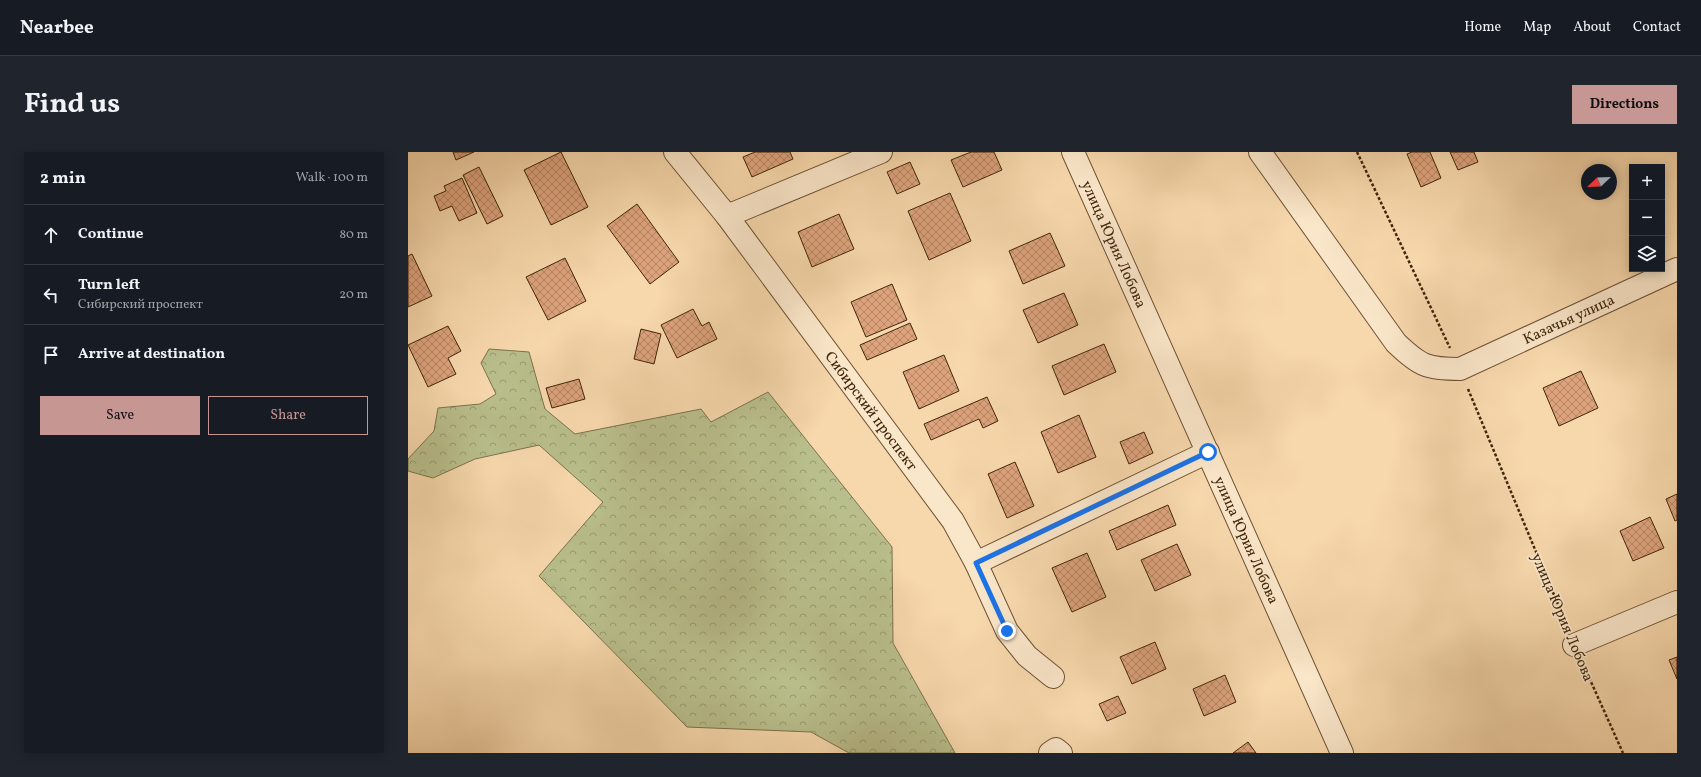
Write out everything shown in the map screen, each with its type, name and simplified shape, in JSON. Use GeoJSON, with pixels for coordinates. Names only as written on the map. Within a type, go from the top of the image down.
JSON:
{"type":"FeatureCollection","features":[{"type":"Feature","properties":{"kind":"street","name":"Сибирский проспект"},"geometry":{"type":"LineString","coordinates":[[675,152],[727,216],[953,521],[976,563],[1007,631],[1027,656],[1053,677]]}},
{"type":"Feature","properties":{"kind":"street"},"geometry":{"type":"LineString","coordinates":[[727,216],[881,152]]}},
{"type":"Feature","properties":{"kind":"street","name":"улица Юрия Лобова"},"geometry":{"type":"LineString","coordinates":[[1073,152],[1342,753]]}},
{"type":"Feature","properties":{"kind":"street"},"geometry":{"type":"LineString","coordinates":[[1260,152],[1396,344],[1414,361],[1436,369],[1460,369]]}},
{"type":"Feature","properties":{"kind":"street","name":"Казачья улица"},"geometry":{"type":"LineString","coordinates":[[1460,369],[1677,268]]}},
{"type":"Feature","properties":{"kind":"street"},"geometry":{"type":"LineString","coordinates":[[976,563],[1208,452]]}},
{"type":"Feature","properties":{"kind":"street"},"geometry":{"type":"LineString","coordinates":[[1574,645],[1677,602]]}},
{"type":"Feature","properties":{"kind":"path","name":"улица Юрия Лобова"},"geometry":{"type":"LineString","coordinates":[[1357,152],[1460,369],[1574,645],[1623,753]]}},
{"type":"Feature","properties":{"kind":"green space"},"geometry":{"type":"Polygon","coordinates":[[[489,349],[529,352],[545,409],[575,434],[701,409],[711,422],[768,392],[892,547],[893,643],[955,753],[849,753],[811,732],[687,727],[539,576],[603,502],[539,445],[475,459],[433,478],[408,471],[408,459],[434,431],[438,408],[480,404],[496,394],[481,363],[489,349]]]}},
{"type":"Feature","properties":{"kind":"building"},"geometry":{"type":"Polygon","coordinates":[[[453,152],[474,152],[456,160],[453,152]]]}},
{"type":"Feature","properties":{"kind":"building"},"geometry":{"type":"Polygon","coordinates":[[[561,152],[588,207],[551,225],[524,170],[561,152]]]}},
{"type":"Feature","properties":{"kind":"building"},"geometry":{"type":"Polygon","coordinates":[[[755,152],[790,152],[793,159],[752,177],[743,157],[755,152]]]}},
{"type":"Feature","properties":{"kind":"building"},"geometry":{"type":"Polygon","coordinates":[[[971,152],[994,152],[1002,170],[963,187],[951,160],[971,152]]]}},
{"type":"Feature","properties":{"kind":"building"},"geometry":{"type":"Polygon","coordinates":[[[1412,152],[1430,152],[1441,178],[1421,187],[1407,154],[1412,152]]]}},
{"type":"Feature","properties":{"kind":"building"},"geometry":{"type":"Polygon","coordinates":[[[1450,152],[1474,152],[1478,162],[1458,170],[1450,152]]]}},
{"type":"Feature","properties":{"kind":"building"},"geometry":{"type":"Polygon","coordinates":[[[910,162],[920,184],[897,194],[887,172],[910,162]]]}},
{"type":"Feature","properties":{"kind":"building"},"geometry":{"type":"Polygon","coordinates":[[[479,167],[503,216],[487,224],[463,175],[479,167]]]}},
{"type":"Feature","properties":{"kind":"building"},"geometry":{"type":"Polygon","coordinates":[[[462,178],[477,213],[459,221],[452,206],[440,211],[434,196],[446,191],[444,186],[462,178]]]}},
{"type":"Feature","properties":{"kind":"building"},"geometry":{"type":"Polygon","coordinates":[[[950,193],[971,241],[929,260],[908,211],[950,193]]]}},
{"type":"Feature","properties":{"kind":"building"},"geometry":{"type":"Polygon","coordinates":[[[637,204],[679,262],[650,284],[607,226],[637,204]]]}},
{"type":"Feature","properties":{"kind":"building"},"geometry":{"type":"Polygon","coordinates":[[[839,214],[854,249],[812,267],[798,232],[839,214]]]}},
{"type":"Feature","properties":{"kind":"building"},"geometry":{"type":"Polygon","coordinates":[[[1050,233],[1065,266],[1023,284],[1009,251],[1050,233]]]}},
{"type":"Feature","properties":{"kind":"building"},"geometry":{"type":"Polygon","coordinates":[[[412,254],[432,296],[408,307],[408,256],[412,254]]]}},
{"type":"Feature","properties":{"kind":"building"},"geometry":{"type":"Polygon","coordinates":[[[565,258],[586,301],[548,320],[526,277],[565,258]]]}},
{"type":"Feature","properties":{"kind":"building"},"geometry":{"type":"Polygon","coordinates":[[[892,284],[907,320],[866,337],[851,302],[892,284]]]}},
{"type":"Feature","properties":{"kind":"building"},"geometry":{"type":"Polygon","coordinates":[[[1064,293],[1078,325],[1038,343],[1023,310],[1064,293]]]}},
{"type":"Feature","properties":{"kind":"building"},"geometry":{"type":"Polygon","coordinates":[[[693,309],[702,326],[709,322],[717,339],[677,358],[661,325],[693,309]]]}},
{"type":"Feature","properties":{"kind":"building"},"geometry":{"type":"Polygon","coordinates":[[[910,323],[917,339],[867,360],[860,345],[910,323]]]}},
{"type":"Feature","properties":{"kind":"building"},"geometry":{"type":"Polygon","coordinates":[[[448,326],[461,351],[448,358],[456,374],[428,387],[408,345],[448,326]]]}},
{"type":"Feature","properties":{"kind":"building"},"geometry":{"type":"Polygon","coordinates":[[[641,329],[661,334],[654,364],[634,359],[641,329]]]}},
{"type":"Feature","properties":{"kind":"building"},"geometry":{"type":"Polygon","coordinates":[[[1104,344],[1116,372],[1064,395],[1052,366],[1104,344]]]}},
{"type":"Feature","properties":{"kind":"building"},"geometry":{"type":"Polygon","coordinates":[[[944,355],[959,391],[919,409],[903,372],[944,355]]]}},
{"type":"Feature","properties":{"kind":"building"},"geometry":{"type":"Polygon","coordinates":[[[1581,371],[1598,408],[1559,426],[1543,388],[1581,371]]]}},
{"type":"Feature","properties":{"kind":"building"},"geometry":{"type":"Polygon","coordinates":[[[579,379],[585,399],[552,408],[546,388],[579,379]]]}},
{"type":"Feature","properties":{"kind":"building"},"geometry":{"type":"Polygon","coordinates":[[[987,397],[998,421],[983,428],[979,419],[931,440],[924,424],[987,397]]]}},
{"type":"Feature","properties":{"kind":"building"},"geometry":{"type":"Polygon","coordinates":[[[1079,415],[1096,457],[1058,473],[1041,432],[1079,415]]]}},
{"type":"Feature","properties":{"kind":"building"},"geometry":{"type":"Polygon","coordinates":[[[1144,432],[1153,453],[1129,464],[1120,442],[1144,432]]]}},
{"type":"Feature","properties":{"kind":"building"},"geometry":{"type":"Polygon","coordinates":[[[1015,462],[1034,506],[1007,518],[988,474],[1015,462]]]}},
{"type":"Feature","properties":{"kind":"building"},"geometry":{"type":"Polygon","coordinates":[[[1677,494],[1677,520],[1675,521],[1666,499],[1677,494]]]}},
{"type":"Feature","properties":{"kind":"building"},"geometry":{"type":"Polygon","coordinates":[[[1168,505],[1176,525],[1117,550],[1109,531],[1168,505]]]}},
{"type":"Feature","properties":{"kind":"building"},"geometry":{"type":"Polygon","coordinates":[[[1650,517],[1664,548],[1633,561],[1620,531],[1650,517]]]}},
{"type":"Feature","properties":{"kind":"building"},"geometry":{"type":"Polygon","coordinates":[[[1177,544],[1191,575],[1155,591],[1141,560],[1177,544]]]}},
{"type":"Feature","properties":{"kind":"building"},"geometry":{"type":"Polygon","coordinates":[[[1087,553],[1106,597],[1072,612],[1052,568],[1087,553]]]}},
{"type":"Feature","properties":{"kind":"building"},"geometry":{"type":"Polygon","coordinates":[[[1155,642],[1166,669],[1132,684],[1120,657],[1155,642]]]}},
{"type":"Feature","properties":{"kind":"building"},"geometry":{"type":"Polygon","coordinates":[[[1677,657],[1677,679],[1669,660],[1677,657]]]}},
{"type":"Feature","properties":{"kind":"building"},"geometry":{"type":"Polygon","coordinates":[[[1225,675],[1236,702],[1204,716],[1193,689],[1225,675]]]}},
{"type":"Feature","properties":{"kind":"building"},"geometry":{"type":"Polygon","coordinates":[[[1118,696],[1126,713],[1107,721],[1099,704],[1118,696]]]}},
{"type":"Feature","properties":{"kind":"building"},"geometry":{"type":"Polygon","coordinates":[[[1248,742],[1256,753],[1233,753],[1248,742]]]}},
{"type":"Feature","properties":{"kind":"route"},"geometry":{"type":"LineString","coordinates":[[1007,631],[992,601],[976,563],[1208,452]]}}]}
